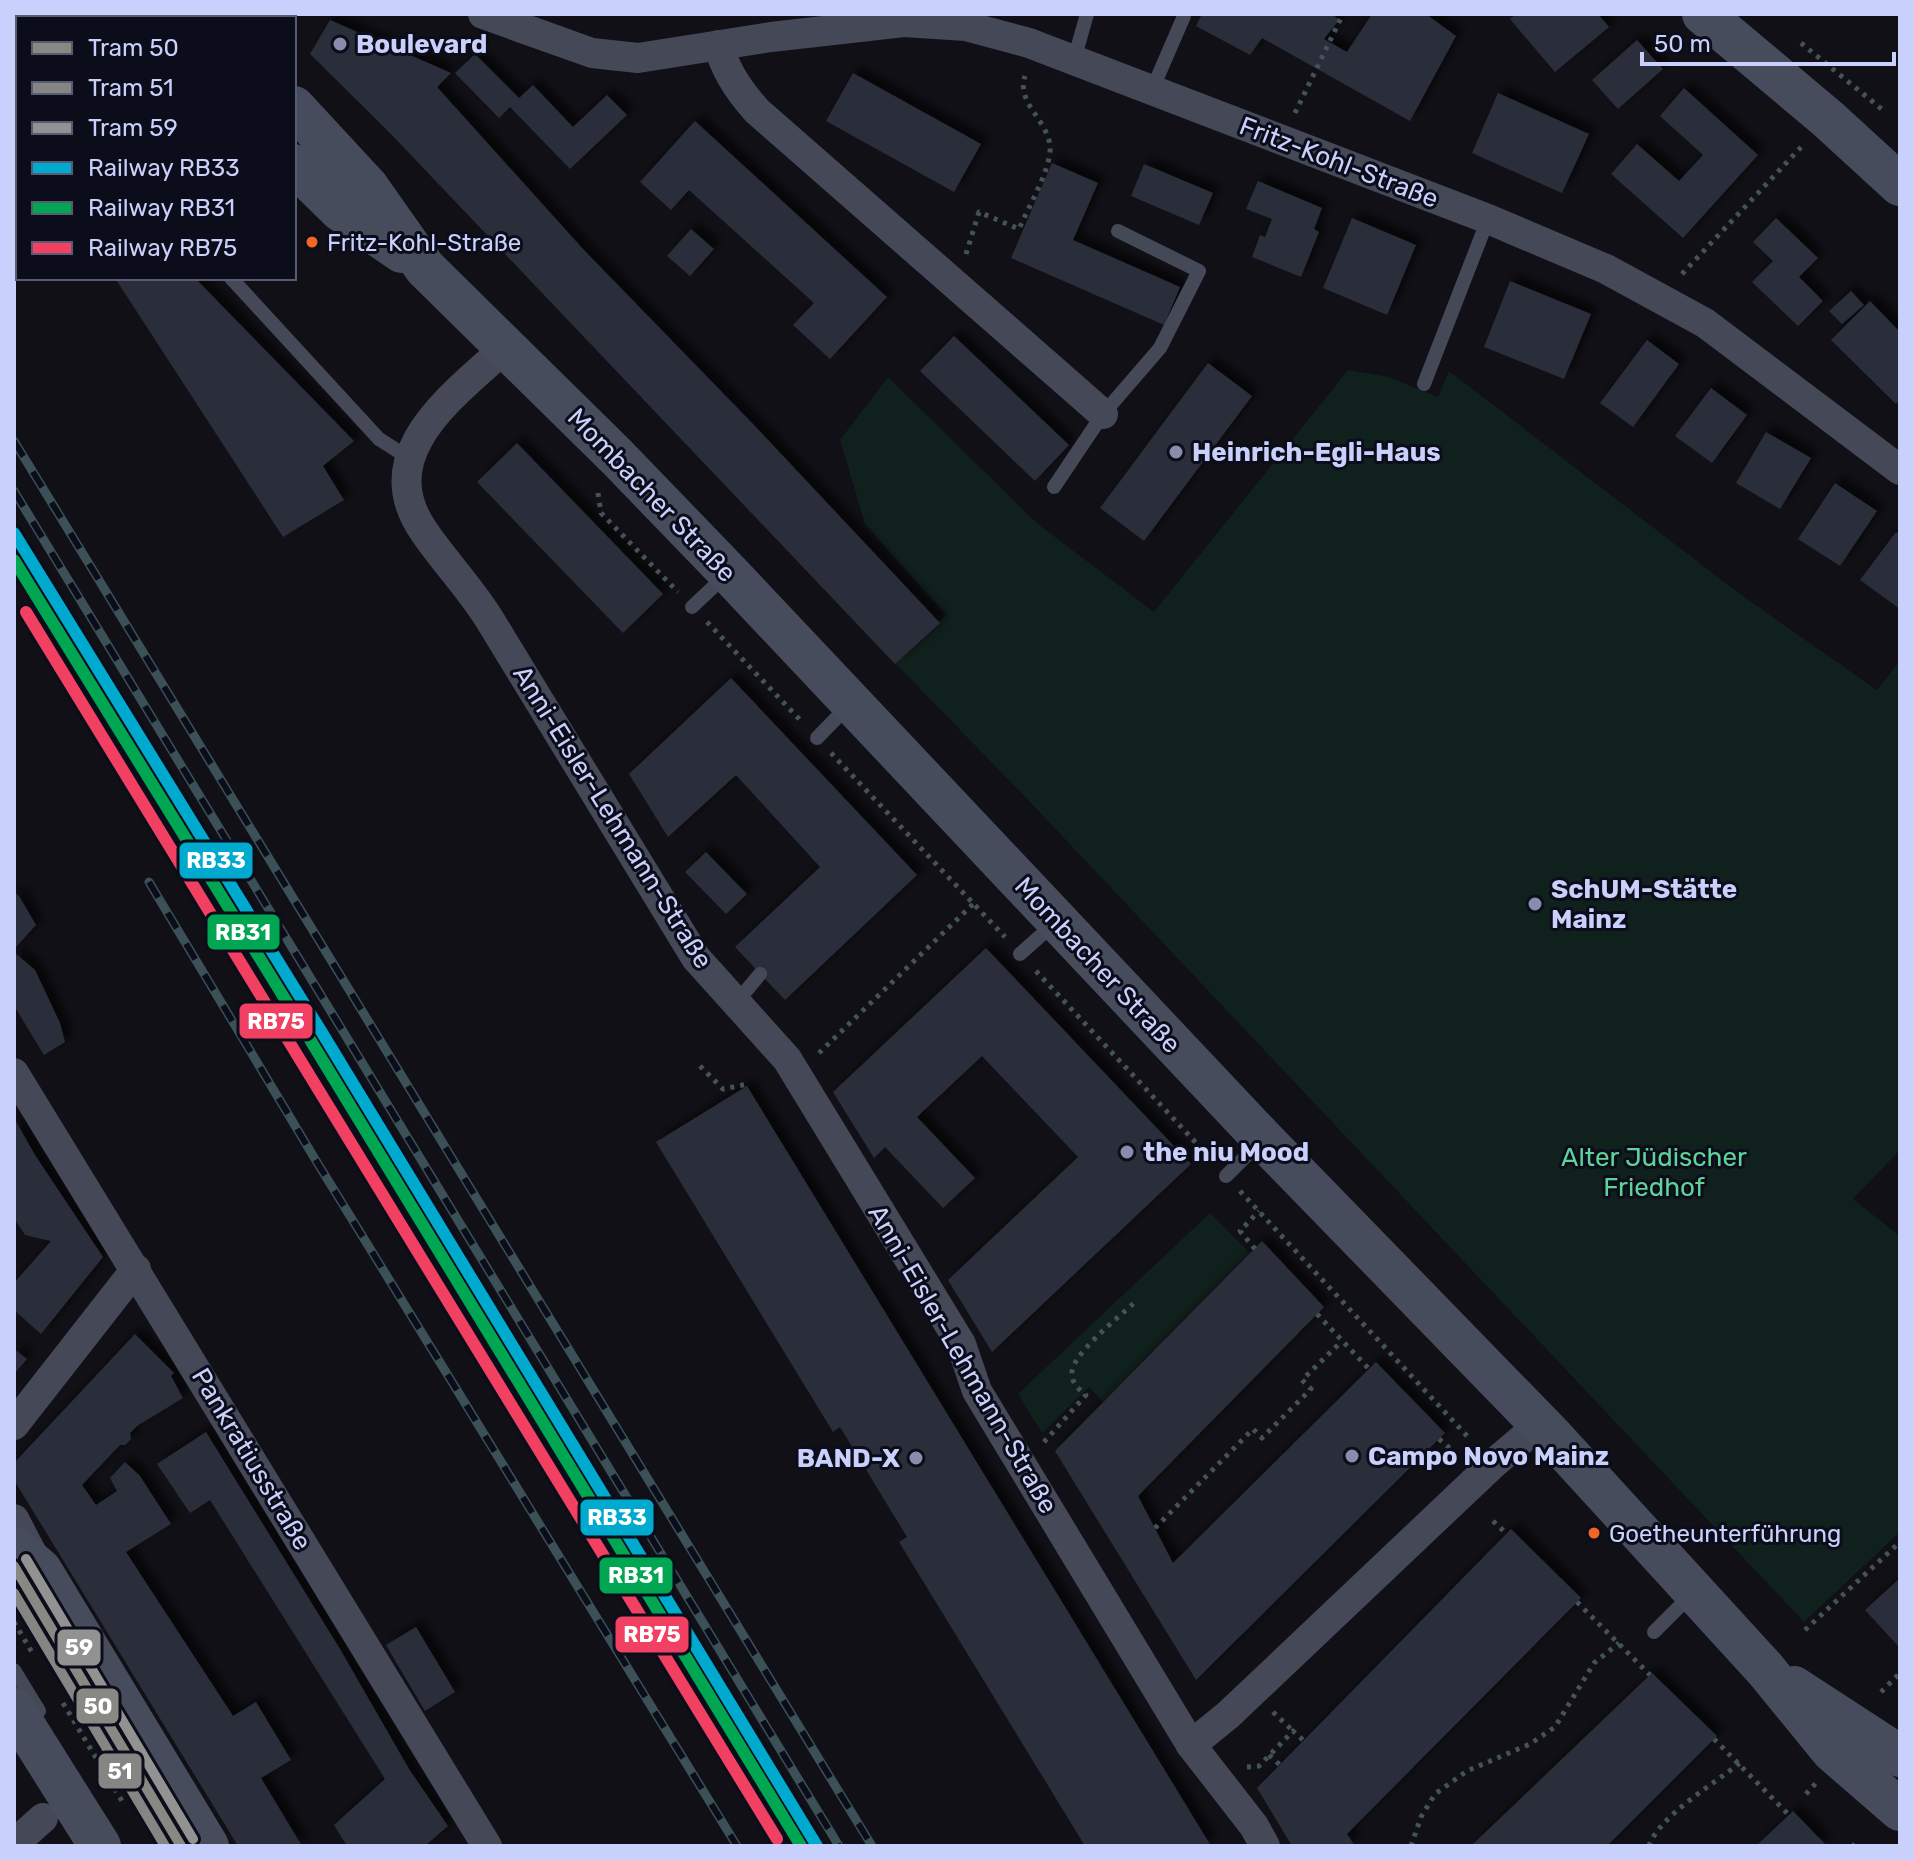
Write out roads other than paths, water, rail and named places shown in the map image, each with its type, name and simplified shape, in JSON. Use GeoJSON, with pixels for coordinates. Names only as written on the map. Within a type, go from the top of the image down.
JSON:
{"type":"FeatureCollection","features":[{"type":"Feature","properties":{"kind":"main road"},"geometry":{"type":"LineString","coordinates":[[1703,14],[1828,119],[1900,185]]}},
{"type":"Feature","properties":{"kind":"main road","name":"Mombacher Straße"},"geometry":{"type":"LineString","coordinates":[[296,109],[368,187],[425,268]]}},
{"type":"Feature","properties":{"kind":"main road","name":"Mombacher Straße"},"geometry":{"type":"LineString","coordinates":[[296,167],[340,210],[425,268],[729,573],[1263,1139],[1540,1424],[1765,1669],[1832,1751],[1900,1810]]}},
{"type":"Feature","properties":{"kind":"main road"},"geometry":{"type":"LineString","coordinates":[[23,1561],[208,1846]]}},
{"type":"Feature","properties":{"kind":"main road","name":"Mombacher Straße"},"geometry":{"type":"LineString","coordinates":[[1765,1669],[1900,1756]]}},
{"type":"Feature","properties":{"kind":"main road"},"geometry":{"type":"LineString","coordinates":[[30,1717],[55,1806],[100,1846]]}},
{"type":"Feature","properties":{"kind":"street","name":"Fritz-Kohl-Straße"},"geometry":{"type":"LineString","coordinates":[[483,14],[592,53],[638,58],[904,22],[966,26],[999,34],[1488,219],[1606,269],[1705,323],[1900,470]]}},
{"type":"Feature","properties":{"kind":"street"},"geometry":{"type":"LineString","coordinates":[[719,45],[740,92],[757,111],[1103,414]]}},
{"type":"Feature","properties":{"kind":"street"},"geometry":{"type":"LineString","coordinates":[[409,458],[426,427],[446,404],[506,347]]}},
{"type":"Feature","properties":{"kind":"street","name":"Anni-Eisler-Lehmann-Straße"},"geometry":{"type":"LineString","coordinates":[[409,458],[406,489],[424,532],[463,579],[488,617],[696,958],[787,1059],[961,1344],[977,1391],[1191,1745],[1254,1826],[1265,1846]]}},
{"type":"Feature","properties":{"kind":"street","name":"Pankratiusstraße"},"geometry":{"type":"LineString","coordinates":[[14,1073],[487,1846]]}},
{"type":"Feature","properties":{"kind":"street"},"geometry":{"type":"LineString","coordinates":[[14,1425],[136,1269]]}},
{"type":"Feature","properties":{"kind":"street"},"geometry":{"type":"LineString","coordinates":[[1191,1745],[1242,1702],[1493,1464],[1540,1424]]}},
{"type":"Feature","properties":{"kind":"street"},"geometry":{"type":"LineString","coordinates":[[14,1519],[23,1561]]}},
{"type":"Feature","properties":{"kind":"street"},"geometry":{"type":"LineString","coordinates":[[14,1844],[55,1806]]}},
{"type":"Feature","properties":{"kind":"lane"},"geometry":{"type":"LineString","coordinates":[[1074,60],[1087,14]]}},
{"type":"Feature","properties":{"kind":"lane"},"geometry":{"type":"LineString","coordinates":[[1152,90],[1184,16]]}},
{"type":"Feature","properties":{"kind":"lane"},"geometry":{"type":"LineString","coordinates":[[1424,384],[1488,219]]}},
{"type":"Feature","properties":{"kind":"lane"},"geometry":{"type":"LineString","coordinates":[[1054,487],[1103,414],[1160,348],[1199,271],[1118,231]]}},
{"type":"Feature","properties":{"kind":"lane"},"geometry":{"type":"LineString","coordinates":[[233,280],[379,439],[409,458]]}},
{"type":"Feature","properties":{"kind":"lane"},"geometry":{"type":"LineString","coordinates":[[692,607],[729,573]]}},
{"type":"Feature","properties":{"kind":"lane"},"geometry":{"type":"LineString","coordinates":[[817,738],[851,703]]}},
{"type":"Feature","properties":{"kind":"lane"},"geometry":{"type":"LineString","coordinates":[[1020,954],[1057,921]]}},
{"type":"Feature","properties":{"kind":"lane"},"geometry":{"type":"LineString","coordinates":[[736,1003],[760,974]]}},
{"type":"Feature","properties":{"kind":"lane"},"geometry":{"type":"LineString","coordinates":[[1226,1176],[1263,1139]]}},
{"type":"Feature","properties":{"kind":"lane"},"geometry":{"type":"LineString","coordinates":[[23,1561],[181,1846]]}},
{"type":"Feature","properties":{"kind":"lane"},"geometry":{"type":"LineString","coordinates":[[1654,1632],[1694,1592]]}},
{"type":"Feature","properties":{"kind":"lane"},"geometry":{"type":"LineString","coordinates":[[14,1670],[30,1717]]}},
{"type":"Feature","properties":{"kind":"railway"},"geometry":{"type":"LineString","coordinates":[[14,441],[872,1846]]}},
{"type":"Feature","properties":{"kind":"railway"},"geometry":{"type":"LineString","coordinates":[[14,491],[839,1846]]}},
{"type":"Feature","properties":{"kind":"railway"},"geometry":{"type":"LineString","coordinates":[[149,882],[315,1159],[737,1846]]}},
{"type":"Feature","properties":{"kind":"tram line","name":"59"},"geometry":{"type":"LineString","coordinates":[[26,1559],[193,1839]]}},
{"type":"Feature","properties":{"kind":"tram line","name":"50"},"geometry":{"type":"LineString","coordinates":[[14,1566],[181,1846]]}},
{"type":"Feature","properties":{"kind":"tram line","name":"51"},"geometry":{"type":"LineString","coordinates":[[14,1593],[165,1846]]}},
{"type":"Feature","properties":{"kind":"rail line","name":"RB33"},"geometry":{"type":"LineString","coordinates":[[14,533],[817,1846]]}},
{"type":"Feature","properties":{"kind":"rail line","name":"RB31"},"geometry":{"type":"LineString","coordinates":[[14,560],[801,1846]]}},
{"type":"Feature","properties":{"kind":"rail line","name":"RB75"},"geometry":{"type":"LineString","coordinates":[[26,612],[777,1839]]}},
{"type":"Feature","properties":{"kind":"place","name":"Boulevard"},"geometry":{"type":"Point","coordinates":[340,44]}},
{"type":"Feature","properties":{"kind":"place","name":"Fritz-Kohl-Straße"},"geometry":{"type":"Point","coordinates":[312,242]}},
{"type":"Feature","properties":{"kind":"place","name":"Heinrich-Egli-Haus"},"geometry":{"type":"Point","coordinates":[1176,452]}},
{"type":"Feature","properties":{"kind":"place","name":"SchUM-Stätte Mainz"},"geometry":{"type":"Point","coordinates":[1535,904]}},
{"type":"Feature","properties":{"kind":"place","name":"the niu Mood"},"geometry":{"type":"Point","coordinates":[1127,1152]}},
{"type":"Feature","properties":{"kind":"place","name":"Campo Novo Mainz"},"geometry":{"type":"Point","coordinates":[1352,1456]}},
{"type":"Feature","properties":{"kind":"place","name":"BAND-X"},"geometry":{"type":"Point","coordinates":[916,1458]}},
{"type":"Feature","properties":{"kind":"place","name":"Goetheunterführung"},"geometry":{"type":"Point","coordinates":[1594,1533]}},
{"type":"Feature","properties":{"kind":"park label","name":"Alter Jüdischer Friedhof"},"geometry":{"type":"Point","coordinates":[1654,1172]}}]}
